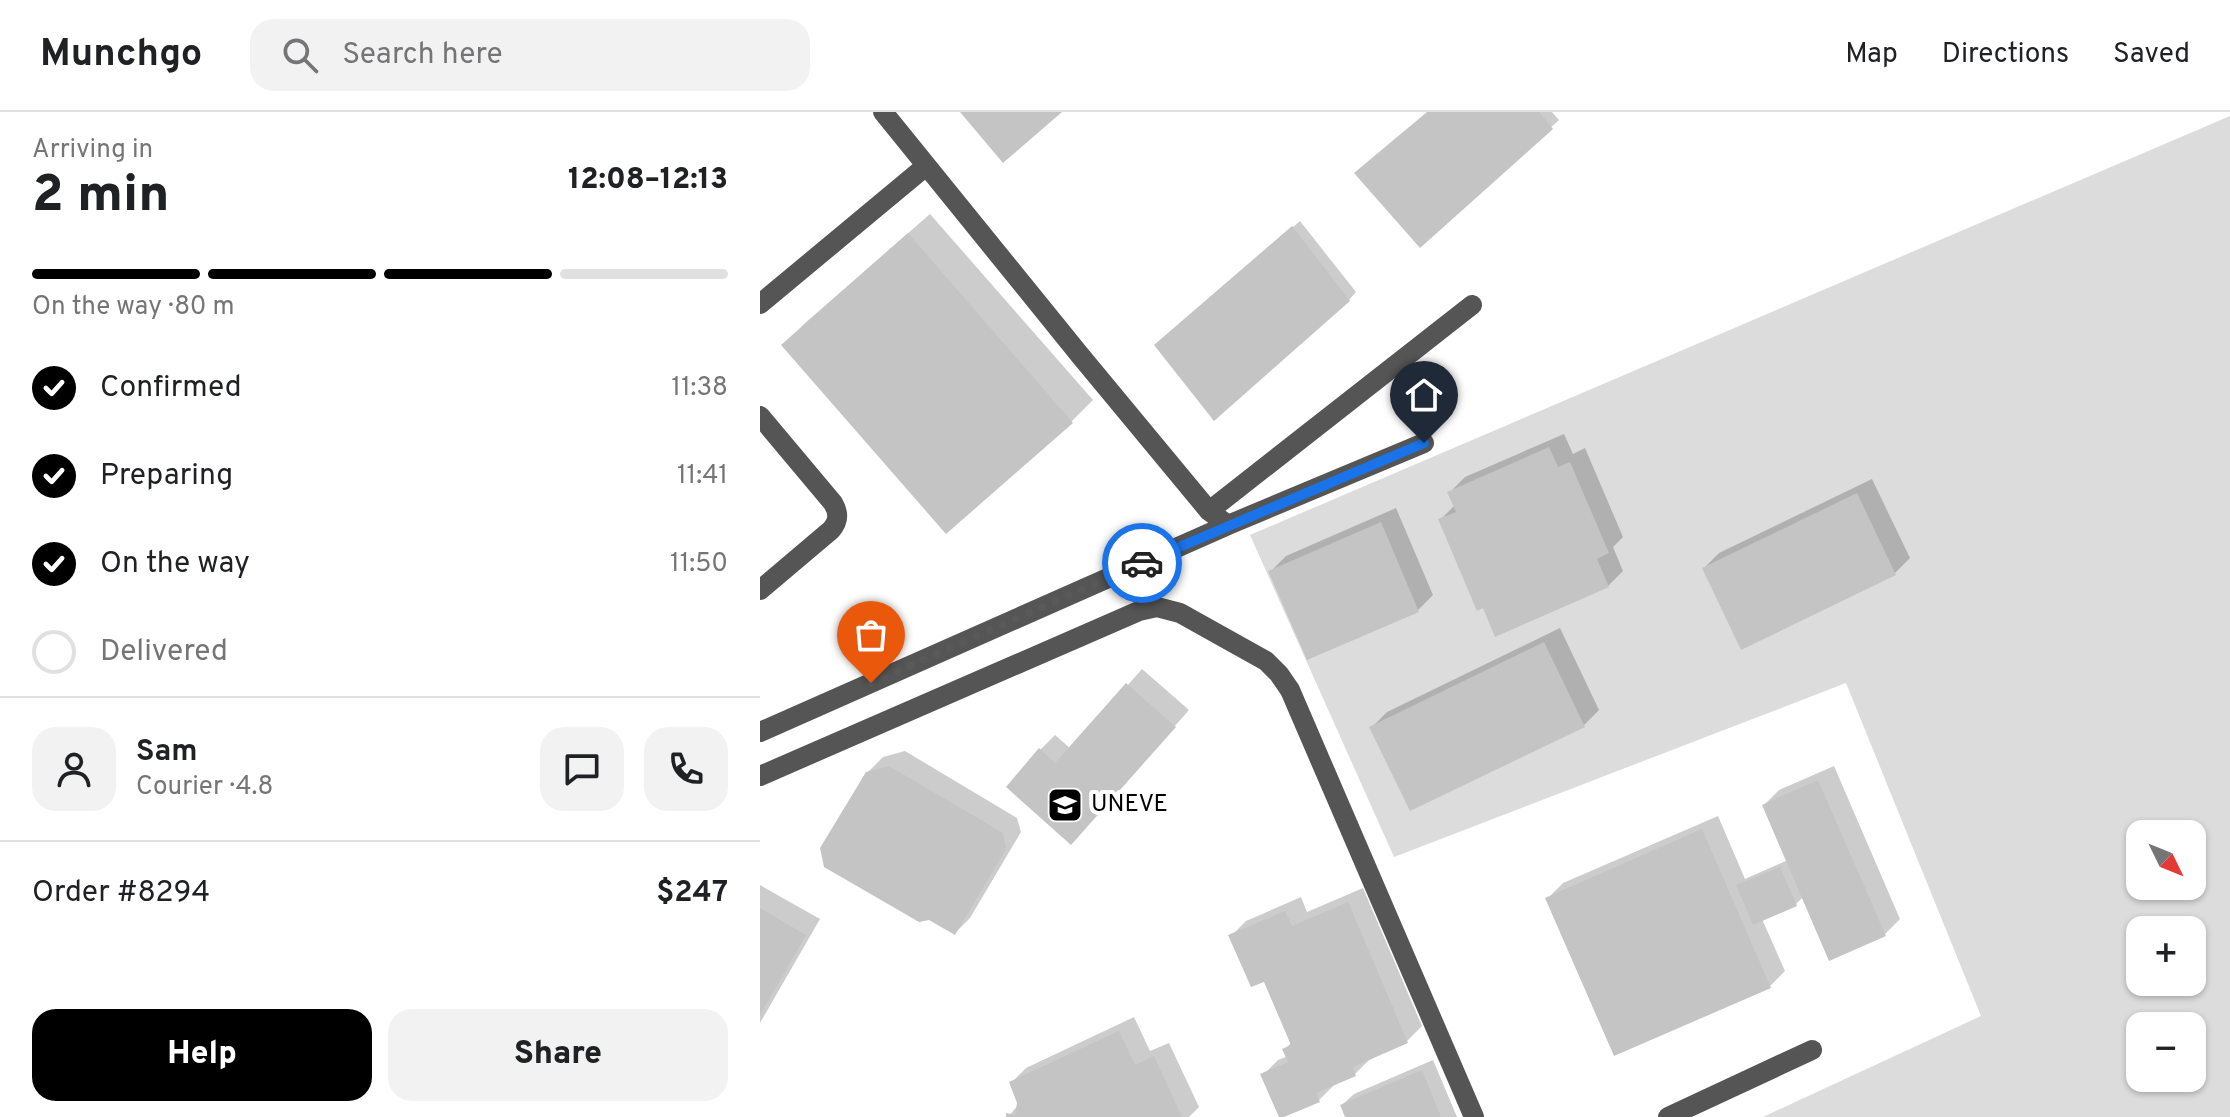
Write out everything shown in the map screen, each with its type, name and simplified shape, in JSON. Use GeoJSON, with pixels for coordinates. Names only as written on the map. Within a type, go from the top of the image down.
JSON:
{"type":"FeatureCollection","features":[{"type":"Feature","properties":{"kind":"lane"},"geometry":{"type":"LineString","coordinates":[[883,112],[1209,511],[1228,525]]}},
{"type":"Feature","properties":{"kind":"lane"},"geometry":{"type":"LineString","coordinates":[[760,304],[926,166]]}},
{"type":"Feature","properties":{"kind":"lane"},"geometry":{"type":"LineString","coordinates":[[1209,511],[1472,305]]}},
{"type":"Feature","properties":{"kind":"lane"},"geometry":{"type":"LineString","coordinates":[[760,416],[833,503],[838,517],[831,530],[760,590]]}},
{"type":"Feature","properties":{"kind":"lane"},"geometry":{"type":"LineString","coordinates":[[760,732],[1228,525],[1424,443]]}},
{"type":"Feature","properties":{"kind":"lane"},"geometry":{"type":"LineString","coordinates":[[760,776],[1139,611],[1157,607],[1180,613],[1266,661],[1290,690],[1474,1117]]}},
{"type":"Feature","properties":{"kind":"lane"},"geometry":{"type":"LineString","coordinates":[[1668,1117],[1812,1050]]}},
{"type":"Feature","properties":{"kind":"shaded area"},"geometry":{"type":"Polygon","coordinates":[[[2230,116],[2230,1117],[1763,1117],[1981,1016],[1846,683],[1394,857],[1250,535],[2230,116]]]}},
{"type":"Feature","properties":{"kind":"building"},"geometry":{"type":"Polygon","coordinates":[[[960,112],[1062,112],[1003,163],[960,112]]]}},
{"type":"Feature","properties":{"kind":"building"},"geometry":{"type":"Polygon","coordinates":[[[1427,112],[1539,112],[1553,129],[1420,248],[1354,173],[1427,112]]]}},
{"type":"Feature","properties":{"kind":"building"},"geometry":{"type":"Polygon","coordinates":[[[1292,226],[1350,301],[1214,421],[1154,345],[1292,226]]]}},
{"type":"Feature","properties":{"kind":"building"},"geometry":{"type":"Polygon","coordinates":[[[908,233],[1073,423],[946,534],[781,345],[908,233]]]}},
{"type":"Feature","properties":{"kind":"building"},"geometry":{"type":"Polygon","coordinates":[[[1549,447],[1558,467],[1570,462],[1609,553],[1597,559],[1609,587],[1495,637],[1483,608],[1477,611],[1438,519],[1456,512],[1447,492],[1549,447]]]}},
{"type":"Feature","properties":{"kind":"building"},"geometry":{"type":"Polygon","coordinates":[[[1857,493],[1896,575],[1741,650],[1702,568],[1857,493]]]}},
{"type":"Feature","properties":{"kind":"building"},"geometry":{"type":"Polygon","coordinates":[[[1381,522],[1419,612],[1307,660],[1268,571],[1381,522]]]}},
{"type":"Feature","properties":{"kind":"building"},"geometry":{"type":"Polygon","coordinates":[[[1544,642],[1585,727],[1410,811],[1369,727],[1544,642]]]}},
{"type":"Feature","properties":{"kind":"building"},"geometry":{"type":"Polygon","coordinates":[[[1126,683],[1176,727],[1071,845],[1006,787],[1039,748],[1055,763],[1126,683]]]}},
{"type":"Feature","properties":{"kind":"building"},"geometry":{"type":"Polygon","coordinates":[[[889,766],[1003,833],[1006,849],[955,935],[929,920],[919,922],[824,867],[820,848],[866,772],[889,766]]]}},
{"type":"Feature","properties":{"kind":"building"},"geometry":{"type":"Polygon","coordinates":[[[1818,780],[1886,936],[1829,961],[1762,805],[1818,780]]]}},
{"type":"Feature","properties":{"kind":"building"},"geometry":{"type":"Polygon","coordinates":[[[1702,829],[1771,988],[1614,1056],[1545,898],[1702,829]]]}},
{"type":"Feature","properties":{"kind":"building"},"geometry":{"type":"Polygon","coordinates":[[[1780,867],[1797,906],[1753,925],[1736,885],[1780,867]]]}},
{"type":"Feature","properties":{"kind":"building"},"geometry":{"type":"Polygon","coordinates":[[[1348,902],[1408,1043],[1353,1067],[1356,1076],[1316,1093],[1320,1102],[1279,1117],[1260,1074],[1288,1062],[1282,1049],[1291,1045],[1264,982],[1251,987],[1228,935],[1285,911],[1292,926],[1348,902]]]}},
{"type":"Feature","properties":{"kind":"building"},"geometry":{"type":"Polygon","coordinates":[[[760,908],[806,935],[760,1015],[760,908]]]}},
{"type":"Feature","properties":{"kind":"building"},"geometry":{"type":"Polygon","coordinates":[[[1119,1031],[1135,1065],[1154,1056],[1182,1117],[1006,1117],[1006,1113],[1015,1115],[1017,1103],[1009,1082],[1119,1031]]]}},
{"type":"Feature","properties":{"kind":"building"},"geometry":{"type":"Polygon","coordinates":[[[1422,1070],[1441,1117],[1345,1117],[1340,1105],[1422,1070]]]}},
{"type":"Feature","properties":{"kind":"way so far"},"geometry":{"type":"LineString","coordinates":[[871,683],[1142,563]]}},
{"type":"Feature","properties":{"kind":"place","name":"UNEVE"},"geometry":{"type":"Point","coordinates":[1065,805]}},
{"type":"Feature","properties":{"kind":"route"},"geometry":{"type":"LineString","coordinates":[[1142,563],[1424,443]]}}]}
